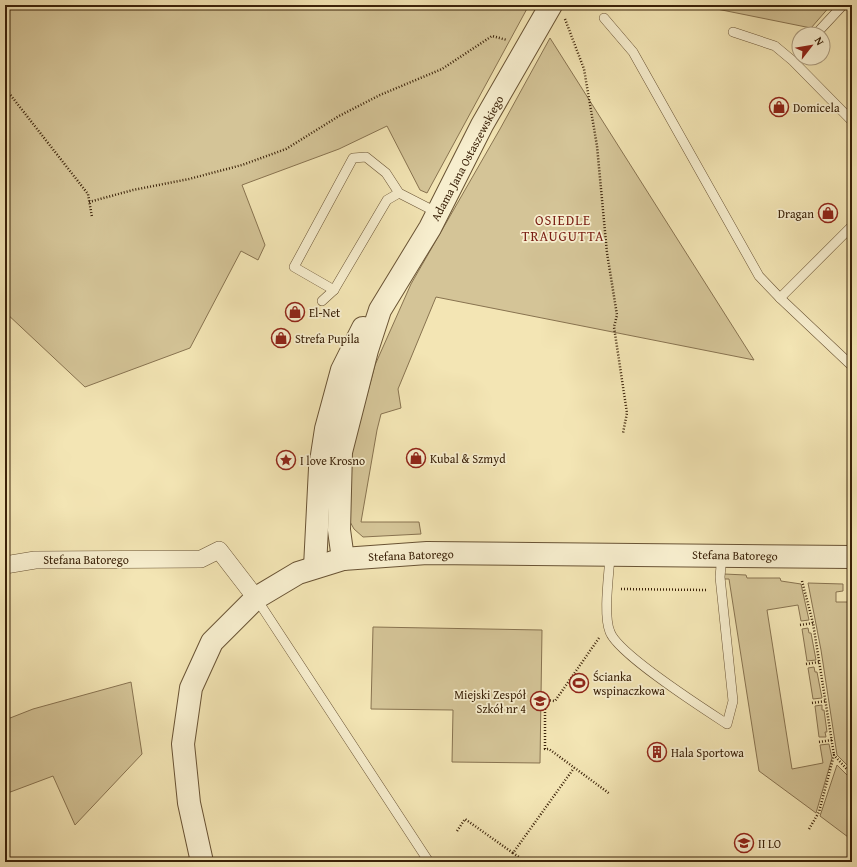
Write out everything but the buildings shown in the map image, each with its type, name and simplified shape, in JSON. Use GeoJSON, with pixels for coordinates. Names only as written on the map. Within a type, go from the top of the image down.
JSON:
{"type":"FeatureCollection","features":[{"type":"Feature","properties":{"kind":"street","name":"Adama Jana Ostaszewskiego"},"geometry":{"type":"LineString","coordinates":[[343,558],[339,530],[341,452],[367,350],[380,310],[438,213],[482,125],[557,8]]}},
{"type":"Feature","properties":{"kind":"street","name":"Adama Jana Ostaszewskiego"},"geometry":{"type":"LineString","coordinates":[[315,567],[319,482],[326,429],[342,370],[366,323],[380,310]]}},
{"type":"Feature","properties":{"kind":"street","name":"Stefana Batorego"},"geometry":{"type":"LineString","coordinates":[[5,565],[35,560],[201,559],[219,550],[256,598],[298,573],[343,558],[462,553],[610,556],[722,555],[852,557]]}},
{"type":"Feature","properties":{"kind":"street"},"geometry":{"type":"LineString","coordinates":[[202,862],[188,803],[183,744],[191,688],[212,642],[256,598]]}},
{"type":"Feature","properties":{"kind":"lane"},"geometry":{"type":"LineString","coordinates":[[823,26],[843,5]]}},
{"type":"Feature","properties":{"kind":"lane"},"geometry":{"type":"LineString","coordinates":[[604,18],[633,52],[759,276],[780,298],[852,366]]}},
{"type":"Feature","properties":{"kind":"lane"},"geometry":{"type":"LineString","coordinates":[[733,32],[775,46],[791,54]]}},
{"type":"Feature","properties":{"kind":"lane"},"geometry":{"type":"LineString","coordinates":[[804,66],[852,121]]}},
{"type":"Feature","properties":{"kind":"lane"},"geometry":{"type":"LineString","coordinates":[[334,290],[294,267],[353,158],[366,157],[386,173],[399,193],[438,213]]}},
{"type":"Feature","properties":{"kind":"lane"},"geometry":{"type":"LineString","coordinates":[[322,301],[334,290],[387,200],[399,193]]}},
{"type":"Feature","properties":{"kind":"lane"},"geometry":{"type":"LineString","coordinates":[[780,298],[852,226]]}},
{"type":"Feature","properties":{"kind":"lane"},"geometry":{"type":"LineString","coordinates":[[610,556],[607,613],[610,632],[616,643],[639,662],[727,724],[733,701],[720,577],[722,555]]}},
{"type":"Feature","properties":{"kind":"lane"},"geometry":{"type":"LineString","coordinates":[[256,598],[429,862]]}},
{"type":"Feature","properties":{"kind":"path"},"geometry":{"type":"LineString","coordinates":[[557,8],[584,69],[598,146],[607,253],[617,316],[614,327],[627,413],[623,433]]}},
{"type":"Feature","properties":{"kind":"path"},"geometry":{"type":"LineString","coordinates":[[89,202],[133,190],[189,179],[242,165],[286,149],[339,116],[374,98],[442,70],[492,36],[511,41]]}},
{"type":"Feature","properties":{"kind":"path"},"geometry":{"type":"LineString","coordinates":[[5,88],[88,194],[92,217]]}},
{"type":"Feature","properties":{"kind":"path"},"geometry":{"type":"LineString","coordinates":[[802,581],[813,623],[834,756],[819,812],[809,829]]}},
{"type":"Feature","properties":{"kind":"path"},"geometry":{"type":"LineString","coordinates":[[848,583],[852,587]]}},
{"type":"Feature","properties":{"kind":"path"},"geometry":{"type":"LineString","coordinates":[[608,589],[707,591],[707,586]]}},
{"type":"Feature","properties":{"kind":"path"},"geometry":{"type":"LineString","coordinates":[[800,625],[813,623]]}},
{"type":"Feature","properties":{"kind":"path"},"geometry":{"type":"LineString","coordinates":[[599,631],[599,638],[555,701],[545,700],[545,749],[549,749],[610,794]]}},
{"type":"Feature","properties":{"kind":"path"},"geometry":{"type":"LineString","coordinates":[[806,664],[819,662]]}},
{"type":"Feature","properties":{"kind":"path"},"geometry":{"type":"LineString","coordinates":[[812,703],[826,702]]}},
{"type":"Feature","properties":{"kind":"path"},"geometry":{"type":"LineString","coordinates":[[819,742],[832,740]]}},
{"type":"Feature","properties":{"kind":"path"},"geometry":{"type":"LineString","coordinates":[[834,756],[852,775]]}},
{"type":"Feature","properties":{"kind":"path"},"geometry":{"type":"LineString","coordinates":[[513,853],[574,768]]}},
{"type":"Feature","properties":{"kind":"path"},"geometry":{"type":"LineString","coordinates":[[456,830],[465,819],[526,862]]}},
{"type":"Feature","properties":{"kind":"shaded area"},"geometry":{"type":"Polygon","coordinates":[[[5,5],[529,5],[427,193],[420,190],[387,126],[339,149],[242,185],[265,245],[258,260],[241,251],[190,348],[85,387],[5,312],[5,5]]]}},
{"type":"Feature","properties":{"kind":"shaded area"},"geometry":{"type":"Polygon","coordinates":[[[697,5],[831,5],[813,26],[801,26],[697,5]]]}},
{"type":"Feature","properties":{"kind":"shaded area"},"geometry":{"type":"Polygon","coordinates":[[[550,38],[754,360],[436,297],[398,389],[401,408],[381,414],[361,522],[419,522],[421,534],[363,537],[354,529],[348,518],[345,477],[375,365],[411,284],[500,129],[550,38]]]}},
{"type":"Feature","properties":{"kind":"shaded area"},"geometry":{"type":"Polygon","coordinates":[[[724,574],[746,575],[747,578],[780,578],[781,581],[801,584],[809,620],[801,621],[798,605],[767,610],[792,769],[823,763],[820,745],[829,744],[832,758],[816,813],[759,771],[729,579],[724,579],[724,574]]]}},
{"type":"Feature","properties":{"kind":"shaded area"},"geometry":{"type":"Polygon","coordinates":[[[808,583],[843,584],[843,591],[836,592],[836,602],[852,602],[852,770],[837,755],[821,650],[808,583]]]}},
{"type":"Feature","properties":{"kind":"shaded area"},"geometry":{"type":"Polygon","coordinates":[[[373,627],[542,630],[540,763],[452,762],[453,710],[371,709],[373,627]]]}},
{"type":"Feature","properties":{"kind":"shaded area"},"geometry":{"type":"Polygon","coordinates":[[[808,628],[809,633],[811,633],[816,660],[807,661],[802,629],[808,628]]]}},
{"type":"Feature","properties":{"kind":"shaded area"},"geometry":{"type":"Polygon","coordinates":[[[814,667],[815,672],[817,672],[822,698],[813,699],[808,668],[814,667]]]}},
{"type":"Feature","properties":{"kind":"shaded area"},"geometry":{"type":"Polygon","coordinates":[[[131,682],[142,754],[75,825],[53,776],[5,794],[5,720],[33,709],[131,682]]]}},
{"type":"Feature","properties":{"kind":"shaded area"},"geometry":{"type":"Polygon","coordinates":[[[822,705],[827,732],[825,732],[826,737],[819,737],[815,706],[822,705]]]}},
{"type":"Feature","properties":{"kind":"shaded area"},"geometry":{"type":"Polygon","coordinates":[[[837,765],[852,780],[852,840],[820,816],[837,765]]]}},
{"type":"Feature","properties":{"kind":"place","name":"Domicela"},"geometry":{"type":"Point","coordinates":[779,107]}},
{"type":"Feature","properties":{"kind":"place","name":"Dragan"},"geometry":{"type":"Point","coordinates":[828,213]}},
{"type":"Feature","properties":{"kind":"place","name":"El-Net"},"geometry":{"type":"Point","coordinates":[295,312]}},
{"type":"Feature","properties":{"kind":"place","name":"Strefa Pupila"},"geometry":{"type":"Point","coordinates":[281,338]}},
{"type":"Feature","properties":{"kind":"place","name":"Kubal & Szmyd"},"geometry":{"type":"Point","coordinates":[416,458]}},
{"type":"Feature","properties":{"kind":"place","name":"I love Krosno"},"geometry":{"type":"Point","coordinates":[286,460]}},
{"type":"Feature","properties":{"kind":"place","name":"Ścianka wspinaczkowa"},"geometry":{"type":"Point","coordinates":[579,683]}},
{"type":"Feature","properties":{"kind":"place","name":"Miejski Zespół Szkół nr 4"},"geometry":{"type":"Point","coordinates":[540,701]}},
{"type":"Feature","properties":{"kind":"place","name":"Hala Sportowa"},"geometry":{"type":"Point","coordinates":[657,752]}},
{"type":"Feature","properties":{"kind":"place","name":"II LO"},"geometry":{"type":"Point","coordinates":[744,843]}},
{"type":"Feature","properties":{"kind":"district","name":"OSIEDLE TRAUGUTTA"},"geometry":{"type":"Point","coordinates":[563,228]}}]}
